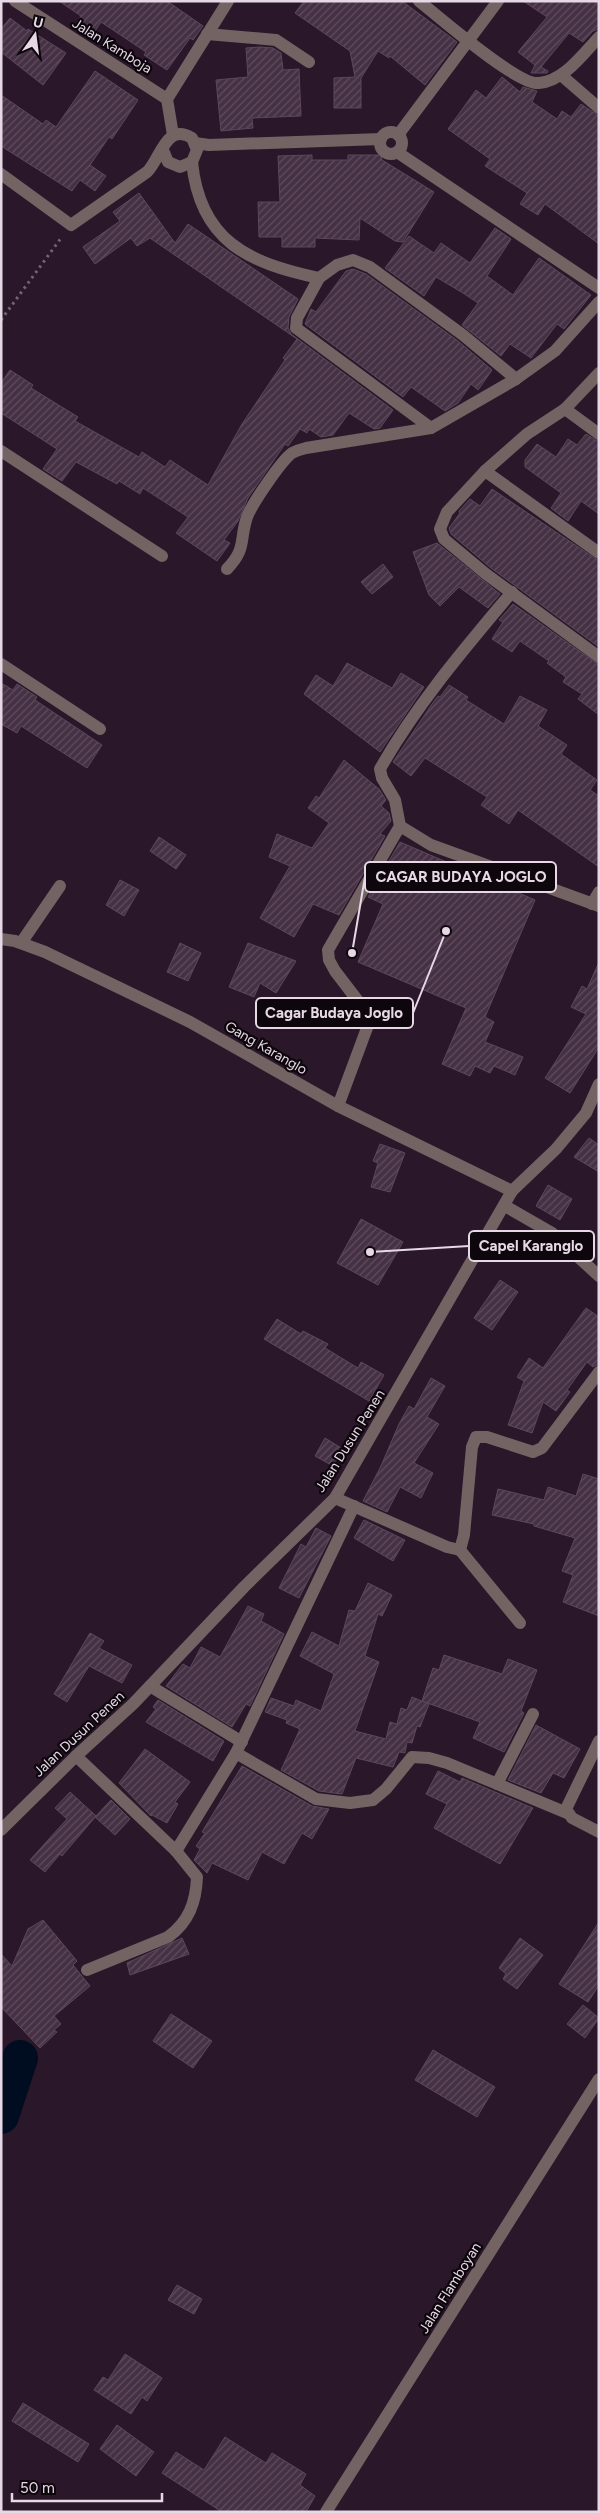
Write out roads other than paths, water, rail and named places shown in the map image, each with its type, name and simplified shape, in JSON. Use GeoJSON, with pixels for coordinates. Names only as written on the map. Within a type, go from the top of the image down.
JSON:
{"type":"FeatureCollection","features":[{"type":"Feature","properties":{"kind":"street","name":"Jalan Kamboja"},"geometry":{"type":"LineString","coordinates":[[15,1],[167,98]]}},
{"type":"Feature","properties":{"kind":"street"},"geometry":{"type":"LineString","coordinates":[[419,1],[469,42],[523,80],[537,84],[561,75],[599,37]]}},
{"type":"Feature","properties":{"kind":"street"},"geometry":{"type":"LineString","coordinates":[[398,135],[498,1]]}},
{"type":"Feature","properties":{"kind":"street"},"geometry":{"type":"LineString","coordinates":[[174,134],[167,98],[207,34],[221,3]]}},
{"type":"Feature","properties":{"kind":"street"},"geometry":{"type":"LineString","coordinates":[[207,34],[276,40],[309,62]]}},
{"type":"Feature","properties":{"kind":"street"},"geometry":{"type":"LineString","coordinates":[[561,75],[599,108]]}},
{"type":"Feature","properties":{"kind":"street"},"geometry":{"type":"LineString","coordinates":[[195,144],[382,139],[388,133],[398,135]]}},
{"type":"Feature","properties":{"kind":"street"},"geometry":{"type":"LineString","coordinates":[[192,162],[180,167],[174,165],[164,157],[164,144],[174,134],[186,135],[195,144],[196,150],[192,162],[194,182],[210,223],[241,252],[260,263],[319,278]]}},
{"type":"Feature","properties":{"kind":"street"},"geometry":{"type":"LineString","coordinates":[[382,139],[382,148],[393,154],[397,152],[402,144],[398,135]]}},
{"type":"Feature","properties":{"kind":"street"},"geometry":{"type":"LineString","coordinates":[[1,174],[71,225],[147,172],[163,150]]}},
{"type":"Feature","properties":{"kind":"street"},"geometry":{"type":"LineString","coordinates":[[397,152],[599,288]]}},
{"type":"Feature","properties":{"kind":"street"},"geometry":{"type":"LineString","coordinates":[[431,428],[296,328],[297,318],[319,278],[337,265],[353,260],[370,267],[463,335],[516,379]]}},
{"type":"Feature","properties":{"kind":"street"},"geometry":{"type":"LineString","coordinates":[[227,569],[238,558],[243,546],[247,517],[253,504],[280,465],[292,453],[306,448],[431,428],[516,379],[555,351],[599,302]]}},
{"type":"Feature","properties":{"kind":"street"},"geometry":{"type":"LineString","coordinates":[[599,373],[565,409],[527,434],[485,471],[447,512],[440,529],[444,539],[599,657]]}},
{"type":"Feature","properties":{"kind":"street"},"geometry":{"type":"LineString","coordinates":[[565,409],[599,434]]}},
{"type":"Feature","properties":{"kind":"street"},"geometry":{"type":"LineString","coordinates":[[1,451],[162,556]]}},
{"type":"Feature","properties":{"kind":"street"},"geometry":{"type":"LineString","coordinates":[[485,471],[599,553]]}},
{"type":"Feature","properties":{"kind":"street"},"geometry":{"type":"LineString","coordinates":[[338,1106],[367,1028],[358,1001],[335,971],[328,950],[400,826],[395,800],[382,778],[380,770],[392,747],[458,657],[512,592]]}},
{"type":"Feature","properties":{"kind":"street"},"geometry":{"type":"LineString","coordinates":[[1,664],[100,729]]}},
{"type":"Feature","properties":{"kind":"street"},"geometry":{"type":"LineString","coordinates":[[400,826],[431,845],[596,905],[599,892]]}},
{"type":"Feature","properties":{"kind":"street"},"geometry":{"type":"LineString","coordinates":[[21,943],[60,886]]}},
{"type":"Feature","properties":{"kind":"street","name":"Gang Karanglo"},"geometry":{"type":"LineString","coordinates":[[1,939],[21,943],[45,952],[190,1022],[338,1106],[512,1191]]}},
{"type":"Feature","properties":{"kind":"street","name":"Jalan Dusun Penen"},"geometry":{"type":"LineString","coordinates":[[1,1830],[150,1686],[244,1587],[335,1498],[512,1191],[556,1150],[586,1113],[599,1084]]}},
{"type":"Feature","properties":{"kind":"street"},"geometry":{"type":"LineString","coordinates":[[505,1206],[552,1232],[598,1275]]}},
{"type":"Feature","properties":{"kind":"street"},"geometry":{"type":"LineString","coordinates":[[455,1549],[464,1535],[472,1447],[476,1437],[487,1437],[533,1452],[542,1448],[599,1372]]}},
{"type":"Feature","properties":{"kind":"street"},"geometry":{"type":"LineString","coordinates":[[335,1498],[455,1549],[520,1624]]}},
{"type":"Feature","properties":{"kind":"street"},"geometry":{"type":"LineString","coordinates":[[176,1851],[239,1747],[354,1506]]}},
{"type":"Feature","properties":{"kind":"street"},"geometry":{"type":"LineString","coordinates":[[150,1686],[316,1799],[350,1803],[373,1800],[386,1789],[412,1757],[429,1758],[448,1763],[567,1814],[599,1832]]}},
{"type":"Feature","properties":{"kind":"street"},"geometry":{"type":"LineString","coordinates":[[497,1784],[533,1714]]}},
{"type":"Feature","properties":{"kind":"street"},"geometry":{"type":"LineString","coordinates":[[567,1814],[567,1804],[599,1740]]}},
{"type":"Feature","properties":{"kind":"street"},"geometry":{"type":"LineString","coordinates":[[76,1756],[176,1851],[197,1877],[192,1908],[185,1921],[168,1937],[87,1970]]}},
{"type":"Feature","properties":{"kind":"street","name":"Jalan Flamboyan"},"geometry":{"type":"LineString","coordinates":[[326,2512],[599,2080]]}},
{"type":"Feature","properties":{"kind":"waterway"},"geometry":{"type":"LineString","coordinates":[[1,2116],[20,2058]]}},
{"type":"Feature","properties":{"kind":"place","name":"Cagar Budaya Joglo"},"geometry":{"type":"Point","coordinates":[446,931]}},
{"type":"Feature","properties":{"kind":"place","name":"CAGAR BUDAYA JOGLO"},"geometry":{"type":"Point","coordinates":[352,953]}},
{"type":"Feature","properties":{"kind":"place","name":"Capel Karanglo"},"geometry":{"type":"Point","coordinates":[370,1252]}}]}
